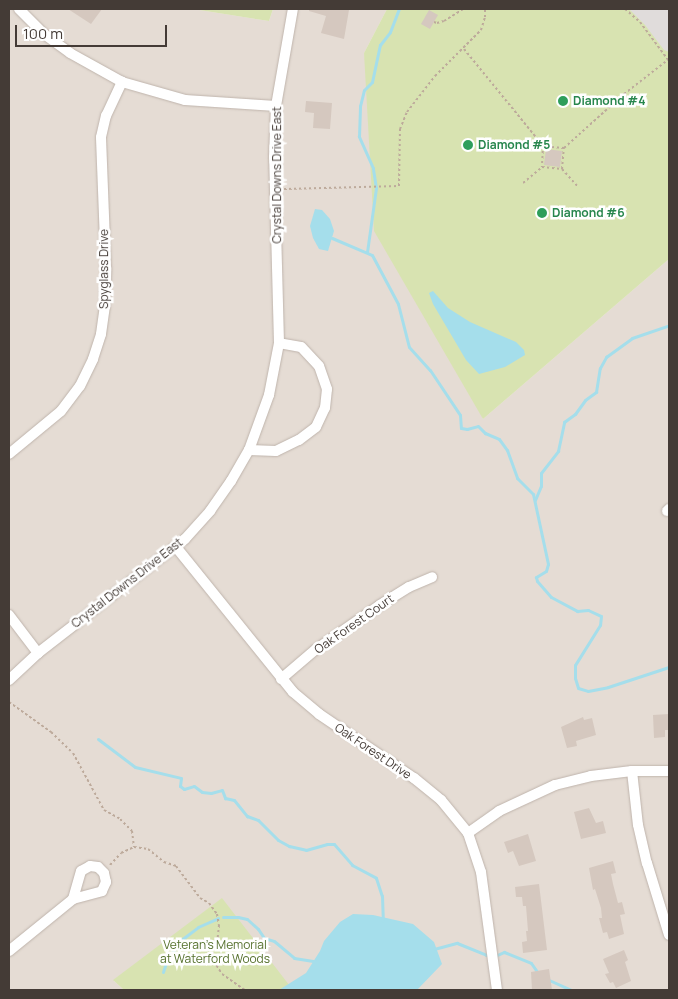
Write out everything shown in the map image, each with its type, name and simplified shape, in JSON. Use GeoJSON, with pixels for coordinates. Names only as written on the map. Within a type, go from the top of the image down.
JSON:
{"type":"FeatureCollection","features":[{"type":"Feature","properties":{"kind":"street"},"geometry":{"type":"LineString","coordinates":[[19,9],[44,34],[70,53],[122,82],[185,100],[276,106]]}},
{"type":"Feature","properties":{"kind":"street","name":"Crystal Downs Drive East"},"geometry":{"type":"LineString","coordinates":[[9,680],[38,653],[176,547],[210,511],[231,481],[249,450],[269,395],[279,343],[274,157],[276,106],[293,9]]}},
{"type":"Feature","properties":{"kind":"street","name":"Spyglass Drive"},"geometry":{"type":"LineString","coordinates":[[9,454],[61,411],[80,386],[93,359],[101,334],[105,306],[106,268],[101,137],[106,116],[122,82]]}},
{"type":"Feature","properties":{"kind":"street"},"geometry":{"type":"LineString","coordinates":[[249,450],[276,451],[300,440],[316,427],[325,408],[327,388],[319,366],[301,347],[279,343]]}},
{"type":"Feature","properties":{"kind":"street","name":"Oak Forest Drive"},"geometry":{"type":"LineString","coordinates":[[176,547],[281,679],[318,714],[406,772],[441,800],[468,833],[481,872],[497,990]]}},
{"type":"Feature","properties":{"kind":"street","name":"Oak Forest Court"},"geometry":{"type":"LineString","coordinates":[[281,679],[315,650],[380,605],[409,586],[432,577]]}},
{"type":"Feature","properties":{"kind":"street"},"geometry":{"type":"LineString","coordinates":[[9,615],[38,653]]}},
{"type":"Feature","properties":{"kind":"street"},"geometry":{"type":"LineString","coordinates":[[632,771],[638,825],[669,935]]}},
{"type":"Feature","properties":{"kind":"street"},"geometry":{"type":"LineString","coordinates":[[468,833],[500,811],[555,785],[591,776],[632,771],[669,771]]}},
{"type":"Feature","properties":{"kind":"street"},"geometry":{"type":"LineString","coordinates":[[9,951],[73,899],[102,891],[106,882],[104,873],[98,867],[90,866],[81,871],[73,899]]}},
{"type":"Feature","properties":{"kind":"path"},"geometry":{"type":"LineString","coordinates":[[434,22],[441,22],[463,9]]}},
{"type":"Feature","properties":{"kind":"path"},"geometry":{"type":"LineString","coordinates":[[276,189],[399,186],[400,129],[407,112],[435,76],[481,30],[485,9]]}},
{"type":"Feature","properties":{"kind":"path"},"geometry":{"type":"LineString","coordinates":[[562,169],[564,148],[669,60],[640,22],[625,9]]}},
{"type":"Feature","properties":{"kind":"path"},"geometry":{"type":"LineString","coordinates":[[464,49],[544,146],[564,148]]}},
{"type":"Feature","properties":{"kind":"path"},"geometry":{"type":"LineString","coordinates":[[523,183],[542,166],[544,146]]}},
{"type":"Feature","properties":{"kind":"path"},"geometry":{"type":"LineString","coordinates":[[542,166],[562,169],[578,187]]}},
{"type":"Feature","properties":{"kind":"path"},"geometry":{"type":"LineString","coordinates":[[9,702],[24,711],[74,753],[104,810],[120,819],[132,831],[134,847]]}},
{"type":"Feature","properties":{"kind":"path"},"geometry":{"type":"LineString","coordinates":[[104,873],[121,853],[134,847],[148,849],[164,862],[176,866],[200,898],[209,903],[217,914],[219,925],[217,943],[211,956],[222,974],[245,990]]}},
{"type":"Feature","properties":{"kind":"shaded area"},"geometry":{"type":"Polygon","coordinates":[[[9,9],[193,9],[269,21],[273,9],[387,9],[364,53],[483,419],[669,259],[669,990],[293,990],[114,981],[124,990],[9,990],[9,9]]]}},
{"type":"Feature","properties":{"kind":"shaded area"},"geometry":{"type":"Polygon","coordinates":[[[629,9],[669,9],[669,52],[664,50],[645,25],[629,9]]]}},
{"type":"Feature","properties":{"kind":"green space"},"geometry":{"type":"Polygon","coordinates":[[[193,9],[273,9],[269,21],[193,9]]]}},
{"type":"Feature","properties":{"kind":"green space"},"geometry":{"type":"Polygon","coordinates":[[[387,9],[669,9],[669,259],[483,419],[374,231],[364,53],[387,9]]]}},
{"type":"Feature","properties":{"kind":"green space","name":"Veteran's Memorial at Waterford Woods"},"geometry":{"type":"Polygon","coordinates":[[[222,898],[293,990],[124,990],[113,980],[222,898]]]}},
{"type":"Feature","properties":{"kind":"water"},"geometry":{"type":"Polygon","coordinates":[[[315,209],[322,210],[330,219],[334,231],[328,251],[319,249],[313,238],[310,226],[315,209]]]}},
{"type":"Feature","properties":{"kind":"water"},"geometry":{"type":"Polygon","coordinates":[[[433,291],[448,308],[470,322],[516,342],[524,350],[525,355],[505,367],[479,374],[466,360],[433,304],[429,293],[433,291]]]}},
{"type":"Feature","properties":{"kind":"water"},"geometry":{"type":"Polygon","coordinates":[[[353,914],[373,915],[413,924],[434,942],[442,964],[417,990],[279,990],[306,973],[324,941],[340,922],[353,914]]]}},
{"type":"Feature","properties":{"kind":"building"},"geometry":{"type":"Polygon","coordinates":[[[68,9],[102,9],[91,24],[68,9]]]}},
{"type":"Feature","properties":{"kind":"building"},"geometry":{"type":"Polygon","coordinates":[[[309,9],[349,10],[344,39],[321,33],[326,16],[309,11],[309,9]]]}},
{"type":"Feature","properties":{"kind":"building"},"geometry":{"type":"Polygon","coordinates":[[[429,10],[438,15],[430,29],[421,24],[429,10]]]}},
{"type":"Feature","properties":{"kind":"building"},"geometry":{"type":"Polygon","coordinates":[[[306,101],[332,103],[330,129],[313,128],[314,113],[305,112],[306,101]]]}},
{"type":"Feature","properties":{"kind":"building"},"geometry":{"type":"Polygon","coordinates":[[[546,149],[562,151],[560,167],[544,165],[546,149]]]}},
{"type":"Feature","properties":{"kind":"building"},"geometry":{"type":"Polygon","coordinates":[[[669,714],[669,730],[665,730],[665,737],[654,738],[653,715],[669,714]]]}},
{"type":"Feature","properties":{"kind":"building"},"geometry":{"type":"Polygon","coordinates":[[[583,717],[584,720],[592,718],[596,735],[576,741],[577,746],[567,748],[561,727],[583,717]]]}},
{"type":"Feature","properties":{"kind":"building"},"geometry":{"type":"Polygon","coordinates":[[[589,808],[596,823],[603,821],[606,833],[581,839],[574,812],[589,808]]]}},
{"type":"Feature","properties":{"kind":"building"},"geometry":{"type":"Polygon","coordinates":[[[528,834],[536,861],[519,866],[513,851],[508,853],[504,842],[528,834]]]}},
{"type":"Feature","properties":{"kind":"building"},"geometry":{"type":"Polygon","coordinates":[[[613,861],[616,873],[611,874],[613,884],[618,903],[622,902],[625,914],[620,915],[624,934],[609,939],[607,932],[603,933],[599,918],[602,918],[601,908],[595,889],[593,890],[589,868],[613,861]]]}},
{"type":"Feature","properties":{"kind":"building"},"geometry":{"type":"Polygon","coordinates":[[[539,884],[547,950],[523,953],[522,942],[527,941],[526,931],[528,931],[526,906],[523,906],[522,897],[516,897],[515,887],[539,884]]]}},
{"type":"Feature","properties":{"kind":"building"},"geometry":{"type":"Polygon","coordinates":[[[624,950],[628,960],[625,962],[631,981],[616,988],[613,982],[610,983],[605,974],[609,973],[603,959],[624,950]]]}},
{"type":"Feature","properties":{"kind":"building"},"geometry":{"type":"Polygon","coordinates":[[[549,969],[552,990],[532,990],[531,972],[549,969]]]}},
{"type":"Feature","properties":{"kind":"waterway"},"geometry":{"type":"LineString","coordinates":[[367,252],[376,188],[373,168],[359,136],[360,106],[364,90],[372,82],[380,45],[390,32],[399,9]]}},
{"type":"Feature","properties":{"kind":"waterway"},"geometry":{"type":"LineString","coordinates":[[332,238],[372,255],[398,304],[409,347],[430,370],[460,415],[461,428],[467,429],[478,426],[485,433],[499,439],[507,450],[517,478],[533,494],[548,564],[546,571],[536,577],[537,581],[551,597],[577,611],[588,610],[601,616],[600,625],[575,665],[575,678],[578,688],[588,691],[608,687],[669,667]]}},
{"type":"Feature","properties":{"kind":"waterway"},"geometry":{"type":"LineString","coordinates":[[535,500],[541,486],[541,473],[558,451],[564,422],[575,414],[585,400],[596,392],[600,368],[606,357],[632,338],[669,325]]}},
{"type":"Feature","properties":{"kind":"waterway"},"geometry":{"type":"LineString","coordinates":[[98,739],[135,767],[181,778],[180,786],[184,789],[194,786],[202,792],[211,793],[222,790],[225,798],[234,800],[247,816],[258,820],[278,840],[289,846],[306,850],[334,844],[352,865],[376,878],[382,896],[383,921]]}},
{"type":"Feature","properties":{"kind":"waterway"},"geometry":{"type":"LineString","coordinates":[[223,917],[247,919],[258,929],[264,938],[274,941],[294,958],[318,962]]}},
{"type":"Feature","properties":{"kind":"waterway"},"geometry":{"type":"LineString","coordinates":[[163,972],[167,960],[181,940],[198,927],[218,918]]}},
{"type":"Feature","properties":{"kind":"waterway"},"geometry":{"type":"LineString","coordinates":[[434,949],[457,943],[486,955],[495,956],[504,952],[531,963],[538,973]]}},
{"type":"Feature","properties":{"kind":"waterway"},"geometry":{"type":"LineString","coordinates":[[549,980],[571,990]]}},
{"type":"Feature","properties":{"kind":"place","name":"Diamond #4"},"geometry":{"type":"Point","coordinates":[563,101]}},
{"type":"Feature","properties":{"kind":"place","name":"Diamond #5"},"geometry":{"type":"Point","coordinates":[468,145]}},
{"type":"Feature","properties":{"kind":"place","name":"Diamond #6"},"geometry":{"type":"Point","coordinates":[542,213]}}]}
